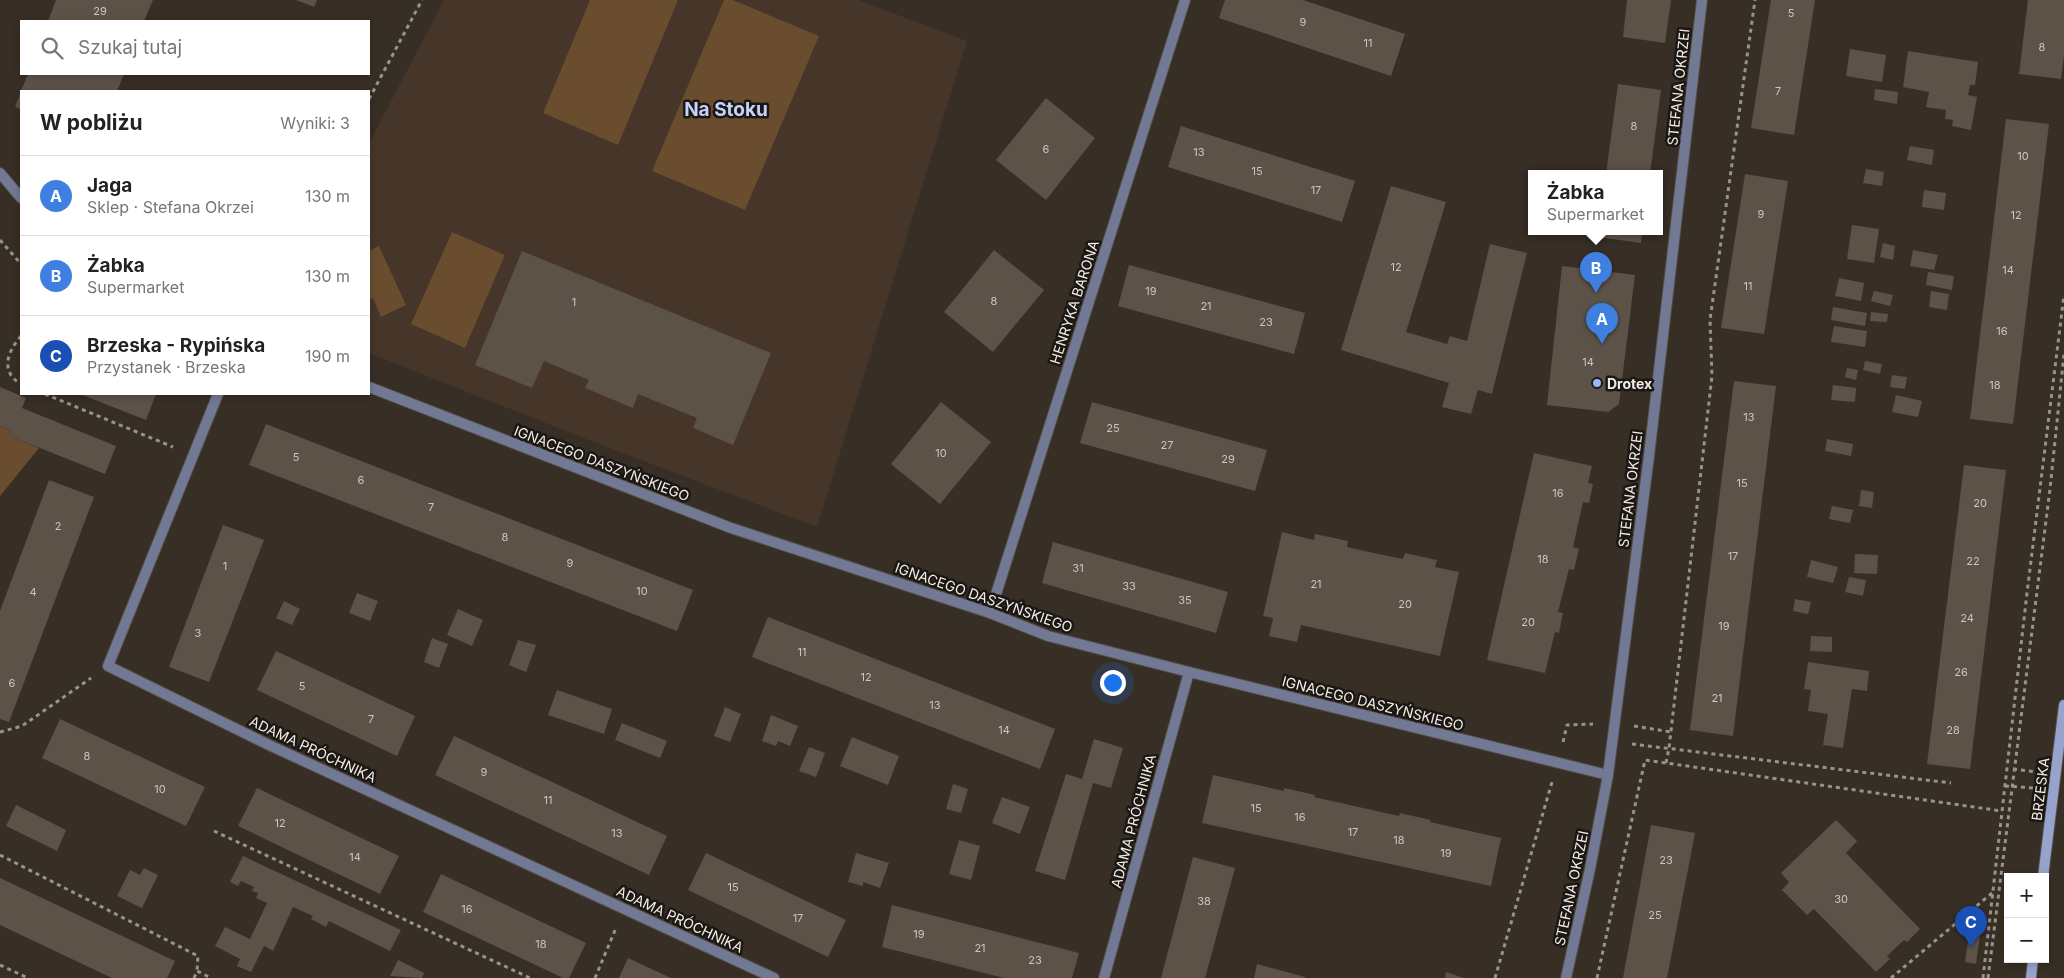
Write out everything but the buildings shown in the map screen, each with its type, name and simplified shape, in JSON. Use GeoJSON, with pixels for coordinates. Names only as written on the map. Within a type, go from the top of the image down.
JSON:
{"type":"FeatureCollection","features":[{"type":"Feature","properties":{"kind":"main road","name":"BRZESKA"},"geometry":{"type":"LineString","coordinates":[[2043,873],[2064,705]]}},
{"type":"Feature","properties":{"kind":"main road"},"geometry":{"type":"LineString","coordinates":[[2031,978],[2033,963]]}},
{"type":"Feature","properties":{"kind":"street","name":"HENRYKA BARONA"},"geometry":{"type":"LineString","coordinates":[[990,613],[1185,0]]}},
{"type":"Feature","properties":{"kind":"street","name":"STEFANA OKRZEI"},"geometry":{"type":"LineString","coordinates":[[1566,978],[1608,775],[1675,239],[1702,0]]}},
{"type":"Feature","properties":{"kind":"street"},"geometry":{"type":"LineString","coordinates":[[0,172],[20,197]]}},
{"type":"Feature","properties":{"kind":"street","name":"IGNACEGO DASZYŃSKIEGO"},"geometry":{"type":"LineString","coordinates":[[370,387],[732,528],[990,613],[1048,636],[1608,775]]}},
{"type":"Feature","properties":{"kind":"street"},"geometry":{"type":"LineString","coordinates":[[108,666],[218,395]]}},
{"type":"Feature","properties":{"kind":"street","name":"ADAMA PRÓCHNIKA"},"geometry":{"type":"LineString","coordinates":[[108,666],[269,744],[774,978]]}},
{"type":"Feature","properties":{"kind":"street","name":"ADAMA PRÓCHNIKA"},"geometry":{"type":"LineString","coordinates":[[1104,978],[1189,672]]}},
{"type":"Feature","properties":{"kind":"path"},"geometry":{"type":"LineString","coordinates":[[370,97],[422,0]]}},
{"type":"Feature","properties":{"kind":"path"},"geometry":{"type":"LineString","coordinates":[[1666,764],[1712,376],[1710,320],[1755,0]]}},
{"type":"Feature","properties":{"kind":"path"},"geometry":{"type":"LineString","coordinates":[[0,240],[20,263]]}},
{"type":"Feature","properties":{"kind":"path"},"geometry":{"type":"LineString","coordinates":[[1983,978],[2064,295]]}},
{"type":"Feature","properties":{"kind":"path"},"geometry":{"type":"LineString","coordinates":[[20,337],[14,344],[4,365],[6,373],[20,383]]}},
{"type":"Feature","properties":{"kind":"path"},"geometry":{"type":"LineString","coordinates":[[1988,978],[2050,489],[2064,354]]}},
{"type":"Feature","properties":{"kind":"path"},"geometry":{"type":"LineString","coordinates":[[47,395],[193,455]]}},
{"type":"Feature","properties":{"kind":"path"},"geometry":{"type":"LineString","coordinates":[[0,732],[22,726],[108,666]]}},
{"type":"Feature","properties":{"kind":"path"},"geometry":{"type":"LineString","coordinates":[[1495,978],[1567,726],[1615,723],[1671,732]]}},
{"type":"Feature","properties":{"kind":"path"},"geometry":{"type":"LineString","coordinates":[[1612,741],[1951,783]]}},
{"type":"Feature","properties":{"kind":"path"},"geometry":{"type":"LineString","coordinates":[[1597,978],[1645,760],[2002,811]]}},
{"type":"Feature","properties":{"kind":"path"},"geometry":{"type":"LineString","coordinates":[[214,831],[530,978]]}},
{"type":"Feature","properties":{"kind":"path"},"geometry":{"type":"LineString","coordinates":[[0,855],[198,956],[197,971],[194,978]]}},
{"type":"Feature","properties":{"kind":"path"},"geometry":{"type":"LineString","coordinates":[[1890,978],[1992,892]]}},
{"type":"Feature","properties":{"kind":"path"},"geometry":{"type":"LineString","coordinates":[[595,978],[624,909]]}},
{"type":"Feature","properties":{"kind":"path"},"geometry":{"type":"LineString","coordinates":[[0,965],[28,978]]}},
{"type":"Feature","properties":{"kind":"path"},"geometry":{"type":"LineString","coordinates":[[197,971],[211,978]]}},
{"type":"Feature","properties":{"kind":"shaded area"},"geometry":{"type":"Polygon","coordinates":[[[444,0],[858,0],[967,41],[817,527],[591,441],[370,353],[370,141],[444,0]]]}},
{"type":"Feature","properties":{"kind":"shaded area"},"geometry":{"type":"Polygon","coordinates":[[[590,0],[678,0],[618,145],[543,113],[590,0]]]}},
{"type":"Feature","properties":{"kind":"shaded area"},"geometry":{"type":"Polygon","coordinates":[[[724,0],[733,0],[819,36],[745,210],[652,171],[724,0]]]}},
{"type":"Feature","properties":{"kind":"shaded area"},"geometry":{"type":"Polygon","coordinates":[[[452,232],[505,255],[465,348],[411,324],[452,232]]]}},
{"type":"Feature","properties":{"kind":"shaded area"},"geometry":{"type":"Polygon","coordinates":[[[379,246],[406,305],[381,317],[373,298],[370,300],[370,250],[379,246]]]}},
{"type":"Feature","properties":{"kind":"shaded area"},"geometry":{"type":"Polygon","coordinates":[[[0,426],[12,431],[10,436],[39,448],[0,496],[0,426]]]}},
{"type":"Feature","properties":{"kind":"place","name":"Żabka"},"geometry":{"type":"Point","coordinates":[1596,293]}},
{"type":"Feature","properties":{"kind":"place","name":"Jaga"},"geometry":{"type":"Point","coordinates":[1602,344]}},
{"type":"Feature","properties":{"kind":"place","name":"Drotex"},"geometry":{"type":"Point","coordinates":[1597,383]}},
{"type":"Feature","properties":{"kind":"place","name":"Brzeska - Rypińska"},"geometry":{"type":"Point","coordinates":[1971,947]}},
{"type":"Feature","properties":{"kind":"district","name":"Na Stoku"},"geometry":{"type":"Point","coordinates":[726,109]}}]}
